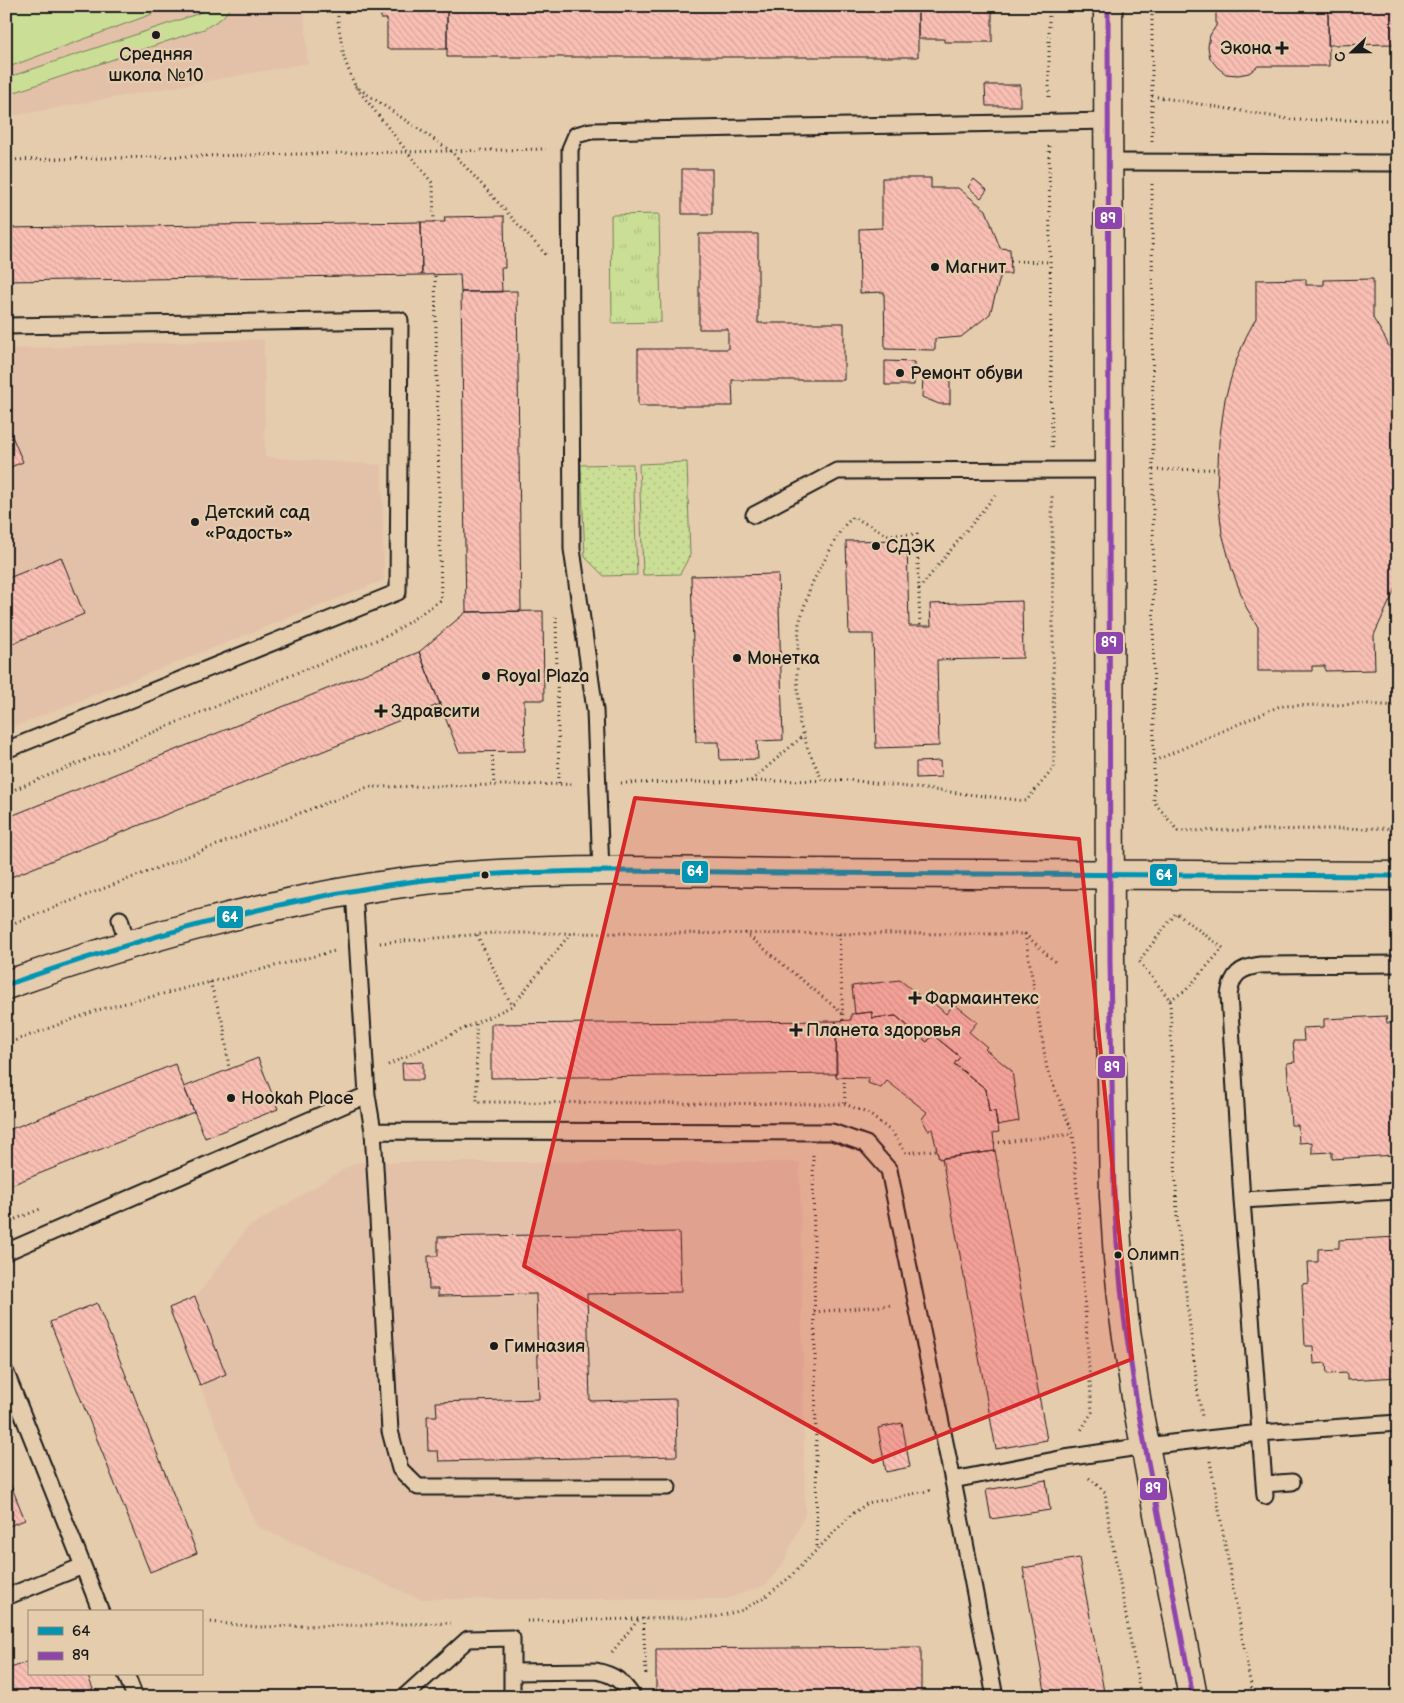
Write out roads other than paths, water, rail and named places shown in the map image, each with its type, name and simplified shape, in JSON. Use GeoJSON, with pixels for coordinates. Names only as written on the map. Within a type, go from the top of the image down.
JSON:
{"type":"FeatureCollection","features":[{"type":"Feature","properties":{"kind":"main road"},"geometry":{"type":"LineString","coordinates":[[1108,6],[1110,874],[1114,1186],[1124,1317],[1145,1446],[1193,1697]]}},
{"type":"Feature","properties":{"kind":"main road"},"geometry":{"type":"LineString","coordinates":[[6,984],[124,931],[245,912],[354,891],[458,877],[601,872],[1398,876]]}},
{"type":"Feature","properties":{"kind":"lane"},"geometry":{"type":"LineString","coordinates":[[601,872],[595,710],[572,549],[570,149],[576,136],[591,131],[830,132],[1109,121]]}},
{"type":"Feature","properties":{"kind":"lane"},"geometry":{"type":"LineString","coordinates":[[1109,162],[1398,163]]}},
{"type":"Feature","properties":{"kind":"lane"},"geometry":{"type":"LineString","coordinates":[[6,326],[400,320],[398,592],[6,750]]}},
{"type":"Feature","properties":{"kind":"lane"},"geometry":{"type":"LineString","coordinates":[[754,515],[838,470],[1110,470]]}},
{"type":"Feature","properties":{"kind":"lane"},"geometry":{"type":"LineString","coordinates":[[354,891],[366,1075],[373,1131],[390,1431],[400,1469],[418,1488],[668,1487]]}},
{"type":"Feature","properties":{"kind":"lane"},"geometry":{"type":"LineString","coordinates":[[1292,1482],[1265,1490],[1242,1200],[1229,995],[1231,983],[1238,973],[1248,967],[1260,965],[1398,964]]}},
{"type":"Feature","properties":{"kind":"lane"},"geometry":{"type":"LineString","coordinates":[[6,1252],[368,1095]]}},
{"type":"Feature","properties":{"kind":"lane"},"geometry":{"type":"LineString","coordinates":[[373,1131],[832,1132],[866,1144],[889,1170],[954,1483],[995,1697]]}},
{"type":"Feature","properties":{"kind":"lane"},"geometry":{"type":"LineString","coordinates":[[1242,1200],[1398,1191]]}},
{"type":"Feature","properties":{"kind":"lane"},"geometry":{"type":"LineString","coordinates":[[6,1373],[100,1610]]}},
{"type":"Feature","properties":{"kind":"lane"},"geometry":{"type":"LineString","coordinates":[[954,1483],[1065,1458],[1145,1446],[1260,1433],[1398,1423]]}},
{"type":"Feature","properties":{"kind":"lane"},"geometry":{"type":"LineString","coordinates":[[6,1597],[83,1566]]}},
{"type":"Feature","properties":{"kind":"lane"},"geometry":{"type":"LineString","coordinates":[[404,1697],[468,1639],[512,1638],[512,1697]]}},
{"type":"Feature","properties":{"kind":"lane"},"geometry":{"type":"LineString","coordinates":[[512,1672],[596,1670],[610,1674],[624,1684],[633,1697]]}},
{"type":"Feature","properties":{"kind":"lane"},"geometry":{"type":"LineString","coordinates":[[127,1676],[135,1697]]}},
{"type":"Feature","properties":{"kind":"place","name":"Средняя школа №10"},"geometry":{"type":"Point","coordinates":[156,35]}},
{"type":"Feature","properties":{"kind":"place","name":"Экона"},"geometry":{"type":"Point","coordinates":[1282,48]}},
{"type":"Feature","properties":{"kind":"place","name":"Магнит"},"geometry":{"type":"Point","coordinates":[935,267]}},
{"type":"Feature","properties":{"kind":"place","name":"Ремонт обуви"},"geometry":{"type":"Point","coordinates":[900,373]}},
{"type":"Feature","properties":{"kind":"place","name":"Детский сад «Радость»"},"geometry":{"type":"Point","coordinates":[195,522]}},
{"type":"Feature","properties":{"kind":"place","name":"СДЭК"},"geometry":{"type":"Point","coordinates":[876,546]}},
{"type":"Feature","properties":{"kind":"place","name":"Монетка"},"geometry":{"type":"Point","coordinates":[737,658]}},
{"type":"Feature","properties":{"kind":"place","name":"Royal Plaza"},"geometry":{"type":"Point","coordinates":[486,676]}},
{"type":"Feature","properties":{"kind":"place","name":"Здравсити"},"geometry":{"type":"Point","coordinates":[381,711]}},
{"type":"Feature","properties":{"kind":"place","name":"Фармаинтекс"},"geometry":{"type":"Point","coordinates":[915,998]}},
{"type":"Feature","properties":{"kind":"place","name":"Планета здоровья"},"geometry":{"type":"Point","coordinates":[796,1030]}},
{"type":"Feature","properties":{"kind":"place","name":"Hookah Place"},"geometry":{"type":"Point","coordinates":[231,1098]}},
{"type":"Feature","properties":{"kind":"place","name":"Олимп"},"geometry":{"type":"Point","coordinates":[1118,1255]}},
{"type":"Feature","properties":{"kind":"place","name":"Гимназия"},"geometry":{"type":"Point","coordinates":[494,1346]}}]}
